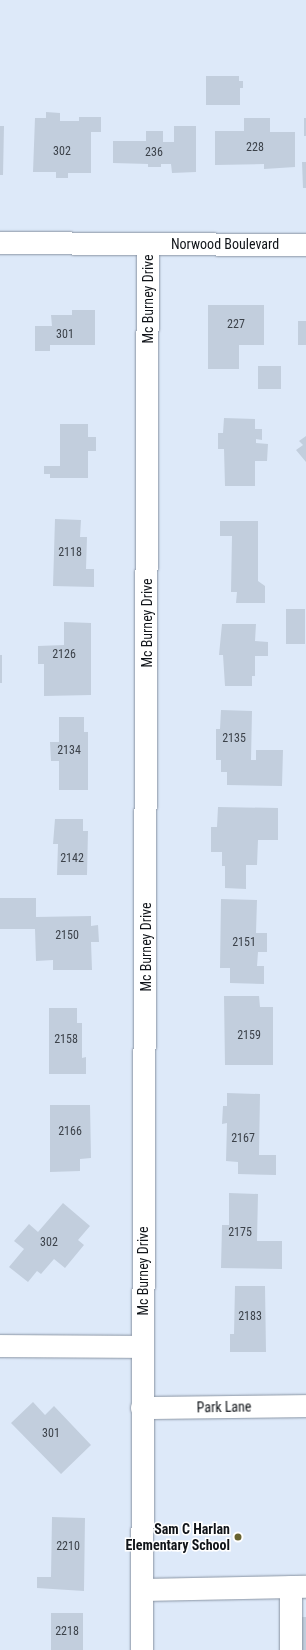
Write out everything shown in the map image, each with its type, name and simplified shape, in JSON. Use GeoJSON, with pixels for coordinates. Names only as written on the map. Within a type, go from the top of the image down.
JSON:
{"type":"FeatureCollection","features":[{"type":"Feature","properties":{"kind":"street","name":"Norwood Boulevard"},"geometry":{"type":"LineString","coordinates":[[0,243],[306,245]]}},
{"type":"Feature","properties":{"kind":"street","name":"Mc Burney Drive"},"geometry":{"type":"LineString","coordinates":[[142,1650],[148,244]]}},
{"type":"Feature","properties":{"kind":"street"},"geometry":{"type":"LineString","coordinates":[[0,1346],[143,1347]]}},
{"type":"Feature","properties":{"kind":"street","name":"Park Lane"},"geometry":{"type":"LineString","coordinates":[[142,1408],[306,1406]]}},
{"type":"Feature","properties":{"kind":"street"},"geometry":{"type":"LineString","coordinates":[[143,1590],[298,1587],[291,1650]]}},
{"type":"Feature","properties":{"kind":"building"},"geometry":{"type":"Polygon","coordinates":[[[206,76],[239,76],[239,81],[243,81],[243,88],[240,88],[240,105],[206,105],[206,76]]]}},
{"type":"Feature","properties":{"kind":"building"},"geometry":{"type":"Polygon","coordinates":[[[46,112],[60,113],[60,121],[79,121],[79,117],[101,117],[101,132],[91,132],[91,173],[68,173],[68,178],[56,178],[56,172],[33,172],[35,118],[46,118],[46,112]]]}},
{"type":"Feature","properties":{"kind":"building"},"geometry":{"type":"Polygon","coordinates":[[[244,118],[270,118],[270,132],[295,132],[295,167],[264,169],[264,164],[215,165],[215,131],[244,131],[244,118]]]}},
{"type":"Feature","properties":{"kind":"building"},"geometry":{"type":"Polygon","coordinates":[[[304,118],[306,118],[306,136],[304,136],[304,118]]]}},
{"type":"Feature","properties":{"kind":"building"},"geometry":{"type":"Polygon","coordinates":[[[0,126],[4,126],[3,175],[0,175],[0,126]]]}},
{"type":"Feature","properties":{"kind":"building"},"geometry":{"type":"Polygon","coordinates":[[[174,126],[196,126],[196,172],[172,173],[171,164],[161,164],[161,167],[148,167],[148,164],[113,163],[113,141],[146,141],[146,131],[163,131],[163,142],[174,142],[174,126]]]}},
{"type":"Feature","properties":{"kind":"building"},"geometry":{"type":"Polygon","coordinates":[[[302,162],[306,162],[306,188],[303,188],[302,162]]]}},
{"type":"Feature","properties":{"kind":"building"},"geometry":{"type":"Polygon","coordinates":[[[208,305],[264,305],[264,345],[239,345],[239,369],[208,369],[208,305]]]}},
{"type":"Feature","properties":{"kind":"building"},"geometry":{"type":"Polygon","coordinates":[[[72,310],[95,310],[95,345],[50,345],[50,351],[35,351],[35,326],[52,326],[51,315],[72,315],[72,310]]]}},
{"type":"Feature","properties":{"kind":"building"},"geometry":{"type":"Polygon","coordinates":[[[298,321],[306,321],[306,345],[298,345],[298,321]]]}},
{"type":"Feature","properties":{"kind":"building"},"geometry":{"type":"Polygon","coordinates":[[[258,366],[281,366],[281,389],[258,389],[258,366]]]}},
{"type":"Feature","properties":{"kind":"building"},"geometry":{"type":"Polygon","coordinates":[[[224,418],[255,419],[255,429],[262,429],[262,440],[256,439],[256,443],[268,444],[267,461],[255,461],[255,486],[225,486],[224,449],[218,449],[218,433],[223,433],[224,418]]]}},
{"type":"Feature","properties":{"kind":"building"},"geometry":{"type":"Polygon","coordinates":[[[60,424],[88,424],[88,437],[96,437],[96,451],[88,451],[88,478],[50,478],[50,474],[44,474],[44,466],[60,466],[60,424]]]}},
{"type":"Feature","properties":{"kind":"building"},"geometry":{"type":"Polygon","coordinates":[[[306,436],[306,462],[296,450],[303,445],[299,441],[306,436]]]}},
{"type":"Feature","properties":{"kind":"building"},"geometry":{"type":"Polygon","coordinates":[[[55,519],[81,520],[80,537],[87,537],[86,569],[94,569],[94,587],[53,586],[55,519]]]}},
{"type":"Feature","properties":{"kind":"building"},"geometry":{"type":"Polygon","coordinates":[[[220,521],[258,521],[258,581],[265,586],[265,603],[236,603],[237,592],[231,592],[232,536],[220,536],[220,521]]]}},
{"type":"Feature","properties":{"kind":"building"},"geometry":{"type":"Polygon","coordinates":[[[286,609],[305,609],[305,644],[286,644],[286,609]]]}},
{"type":"Feature","properties":{"kind":"building"},"geometry":{"type":"Polygon","coordinates":[[[64,622],[91,623],[91,695],[44,696],[44,664],[38,664],[38,646],[64,645],[64,622]]]}},
{"type":"Feature","properties":{"kind":"building"},"geometry":{"type":"Polygon","coordinates":[[[222,624],[256,624],[255,641],[268,642],[268,656],[255,656],[255,676],[252,676],[252,686],[225,686],[223,655],[219,655],[222,624]]]}},
{"type":"Feature","properties":{"kind":"building"},"geometry":{"type":"Polygon","coordinates":[[[0,655],[2,655],[2,683],[0,683],[0,655]]]}},
{"type":"Feature","properties":{"kind":"building"},"geometry":{"type":"Polygon","coordinates":[[[221,710],[252,711],[251,760],[256,760],[256,750],[283,750],[282,786],[227,785],[227,772],[221,772],[221,760],[216,760],[216,729],[220,729],[221,710]]]}},
{"type":"Feature","properties":{"kind":"building"},"geometry":{"type":"Polygon","coordinates":[[[59,717],[84,717],[84,732],[88,732],[88,790],[59,790],[59,761],[51,761],[50,742],[59,742],[59,717]]]}},
{"type":"Feature","properties":{"kind":"building"},"geometry":{"type":"Polygon","coordinates":[[[218,807],[278,808],[278,840],[258,840],[257,865],[246,865],[246,889],[225,888],[225,866],[222,866],[222,852],[211,852],[211,827],[217,827],[218,807]]]}},
{"type":"Feature","properties":{"kind":"building"},"geometry":{"type":"Polygon","coordinates":[[[55,819],[83,819],[83,831],[88,831],[87,875],[57,875],[58,844],[53,844],[55,819]]]}},
{"type":"Feature","properties":{"kind":"building"},"geometry":{"type":"Polygon","coordinates":[[[0,898],[36,898],[36,917],[91,916],[91,926],[98,925],[99,942],[91,942],[92,970],[53,970],[53,960],[36,961],[35,929],[0,929],[0,898]]]}},
{"type":"Feature","properties":{"kind":"building"},"geometry":{"type":"Polygon","coordinates":[[[221,899],[257,900],[256,933],[267,933],[267,952],[258,952],[257,966],[264,966],[264,984],[230,983],[230,968],[220,968],[221,899]]]}},
{"type":"Feature","properties":{"kind":"building"},"geometry":{"type":"Polygon","coordinates":[[[224,996],[259,996],[260,1007],[273,1007],[273,1065],[225,1065],[224,996]]]}},
{"type":"Feature","properties":{"kind":"building"},"geometry":{"type":"Polygon","coordinates":[[[49,1008],[77,1008],[77,1023],[82,1023],[82,1058],[86,1057],[86,1074],[49,1074],[49,1008]]]}},
{"type":"Feature","properties":{"kind":"building"},"geometry":{"type":"Polygon","coordinates":[[[227,1093],[260,1094],[259,1155],[276,1155],[276,1175],[238,1174],[238,1162],[226,1161],[227,1123],[222,1124],[223,1106],[227,1106],[227,1093]]]}},
{"type":"Feature","properties":{"kind":"building"},"geometry":{"type":"Polygon","coordinates":[[[50,1105],[90,1105],[91,1158],[80,1159],[80,1171],[50,1172],[50,1105]]]}},
{"type":"Feature","properties":{"kind":"building"},"geometry":{"type":"Polygon","coordinates":[[[229,1193],[258,1194],[257,1241],[282,1241],[282,1269],[221,1268],[222,1225],[229,1225],[229,1193]]]}},
{"type":"Feature","properties":{"kind":"building"},"geometry":{"type":"Polygon","coordinates":[[[63,1203],[90,1226],[78,1240],[84,1245],[65,1268],[54,1259],[41,1274],[37,1271],[28,1282],[9,1267],[24,1249],[14,1241],[29,1224],[38,1232],[63,1203]]]}},
{"type":"Feature","properties":{"kind":"building"},"geometry":{"type":"Polygon","coordinates":[[[235,1286],[265,1286],[266,1352],[230,1352],[230,1334],[234,1334],[235,1286]]]}},
{"type":"Feature","properties":{"kind":"building"},"geometry":{"type":"Polygon","coordinates":[[[33,1402],[45,1415],[54,1406],[91,1445],[61,1474],[11,1423],[33,1402]]]}},
{"type":"Feature","properties":{"kind":"building"},"geometry":{"type":"Polygon","coordinates":[[[52,1517],[85,1518],[84,1591],[37,1588],[37,1577],[51,1577],[52,1517]]]}},
{"type":"Feature","properties":{"kind":"building"},"geometry":{"type":"Polygon","coordinates":[[[51,1613],[83,1613],[83,1650],[51,1650],[51,1613]]]}},
{"type":"Feature","properties":{"kind":"building"},"geometry":{"type":"Polygon","coordinates":[[[300,1617],[306,1617],[306,1650],[300,1650],[300,1617]]]}},
{"type":"Feature","properties":{"kind":"place","name":"Sam C Harlan Elementary School"},"geometry":{"type":"Point","coordinates":[238,1537]}}]}
